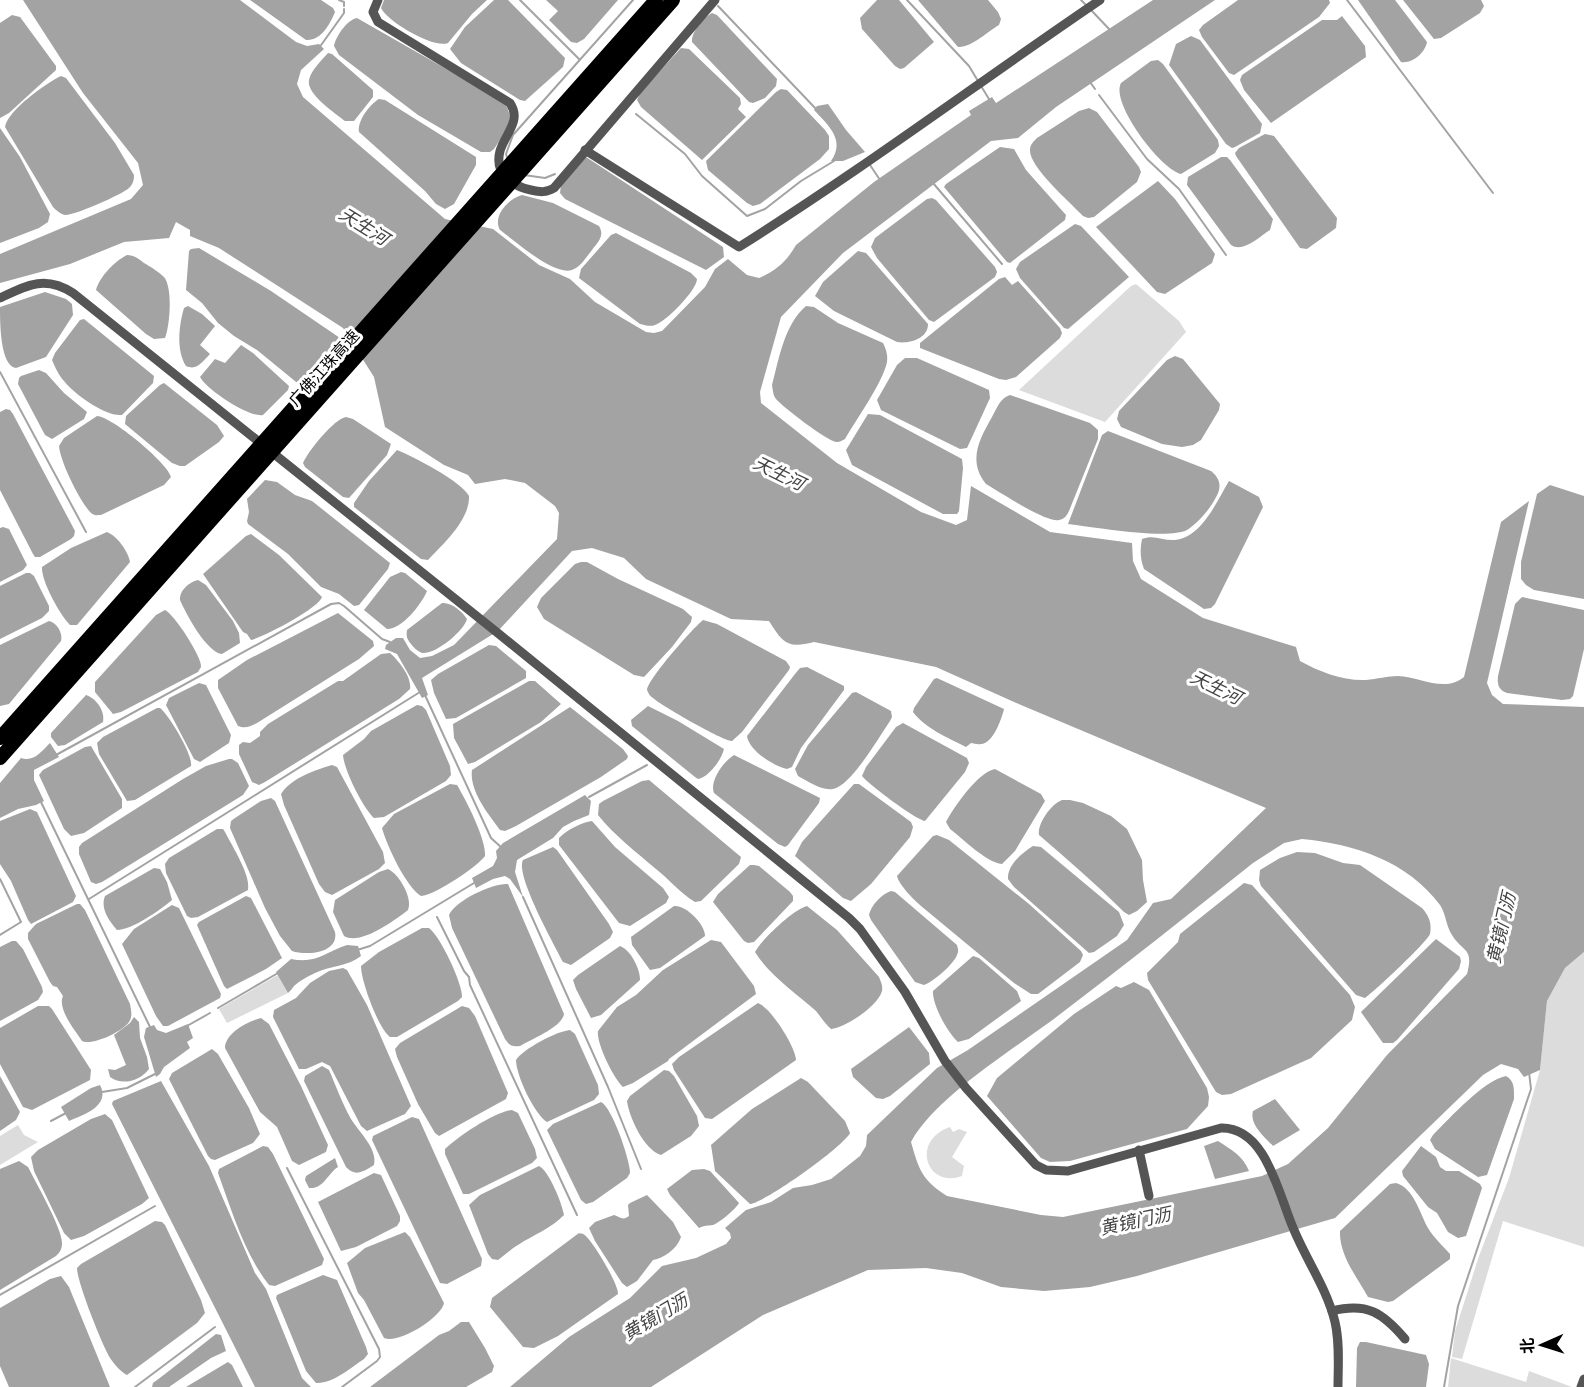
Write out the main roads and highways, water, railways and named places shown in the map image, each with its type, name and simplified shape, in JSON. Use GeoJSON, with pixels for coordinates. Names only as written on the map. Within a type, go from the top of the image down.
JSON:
{"type":"FeatureCollection","features":[{"type":"Feature","properties":{"kind":"highway","name":"广佛江珠高速"},"geometry":{"type":"LineString","coordinates":[[532,149],[656,0]]}},
{"type":"Feature","properties":{"kind":"highway","name":"广佛江珠高速"},"geometry":{"type":"LineString","coordinates":[[0,738],[214,506],[532,149],[673,0]]}},
{"type":"Feature","properties":{"kind":"highway","name":"广佛江珠高速"},"geometry":{"type":"LineString","coordinates":[[0,758],[214,506]]}},
{"type":"Feature","properties":{"kind":"water"},"geometry":{"type":"Polygon","coordinates":[[[23,0],[240,0],[296,42],[307,46],[319,44],[324,49],[301,70],[297,84],[303,97],[445,219],[493,229],[539,265],[570,279],[595,302],[646,332],[654,333],[662,331],[705,287],[715,269],[728,259],[747,275],[759,278],[776,269],[796,245],[874,182],[971,115],[969,111],[992,97],[996,103],[1153,0],[1215,0],[1056,107],[1018,138],[991,141],[843,253],[781,317],[760,392],[761,403],[837,463],[921,512],[956,525],[967,520],[971,486],[1050,532],[1132,543],[1133,561],[1141,579],[1203,618],[1296,647],[1300,661],[1324,672],[1349,679],[1366,680],[1398,676],[1449,684],[1464,677],[1501,522],[1529,501],[1487,683],[1492,695],[1503,704],[1584,707],[1584,952],[1565,968],[1547,1001],[1540,1070],[1524,1077],[1518,1069],[1501,1064],[1483,1075],[1335,1218],[1137,1276],[1090,1287],[1044,1291],[1001,1287],[962,1273],[926,1268],[868,1270],[763,1315],[651,1387],[510,1387],[569,1337],[630,1298],[662,1266],[696,1258],[726,1244],[731,1238],[725,1228],[746,1210],[771,1202],[793,1188],[831,1179],[860,1156],[866,1146],[867,1135],[937,1068],[968,1050],[1127,940],[1153,903],[1171,899],[1266,808],[936,667],[814,642],[792,644],[778,635],[769,621],[731,619],[646,579],[624,558],[592,548],[572,551],[498,631],[422,678],[428,695],[422,698],[397,654],[385,649],[386,645],[396,638],[403,638],[410,650],[420,658],[432,656],[454,645],[557,539],[559,513],[555,506],[525,483],[505,479],[475,484],[468,475],[444,465],[385,427],[374,377],[343,328],[219,248],[190,236],[190,230],[176,222],[169,238],[124,242],[70,264],[0,283],[0,254],[131,199],[143,185],[138,163],[83,93],[23,0]],[[1302,839],[1284,843],[1253,863],[1084,996],[957,1090],[923,1125],[911,1142],[919,1167],[932,1185],[947,1196],[1041,1215],[1063,1217],[1262,1176],[1288,1164],[1328,1128],[1387,1055],[1467,974],[1469,965],[1468,955],[1448,928],[1440,905],[1412,877],[1378,857],[1322,841],[1302,839]]]}},
{"type":"Feature","properties":{"kind":"water"},"geometry":{"type":"Polygon","coordinates":[[[250,0],[321,0],[335,12],[320,35],[306,40],[250,0]]]}},
{"type":"Feature","properties":{"kind":"water"},"geometry":{"type":"Polygon","coordinates":[[[384,0],[487,0],[448,43],[441,44],[422,38],[392,20],[381,8],[384,0]]]}},
{"type":"Feature","properties":{"kind":"water"},"geometry":{"type":"Polygon","coordinates":[[[494,0],[508,0],[565,58],[563,67],[525,101],[461,63],[450,49],[465,27],[494,0]]]}},
{"type":"Feature","properties":{"kind":"water"},"geometry":{"type":"Polygon","coordinates":[[[546,0],[618,0],[584,39],[577,43],[571,42],[549,20],[558,11],[546,0]]]}},
{"type":"Feature","properties":{"kind":"water"},"geometry":{"type":"Polygon","coordinates":[[[877,0],[899,0],[934,42],[904,68],[900,69],[895,66],[862,29],[860,18],[877,0]]]}},
{"type":"Feature","properties":{"kind":"water"},"geometry":{"type":"Polygon","coordinates":[[[918,0],[988,0],[1001,19],[999,25],[979,39],[958,47],[918,0]]]}},
{"type":"Feature","properties":{"kind":"water"},"geometry":{"type":"Polygon","coordinates":[[[1238,0],[1329,0],[1330,3],[1319,17],[1234,75],[1229,73],[1199,30],[1238,0]]]}},
{"type":"Feature","properties":{"kind":"water"},"geometry":{"type":"Polygon","coordinates":[[[1358,0],[1395,0],[1427,42],[1421,54],[1409,61],[1401,62],[1358,0]]]}},
{"type":"Feature","properties":{"kind":"water"},"geometry":{"type":"Polygon","coordinates":[[[1403,0],[1481,0],[1484,6],[1480,13],[1441,38],[1434,39],[1403,0]]]}},
{"type":"Feature","properties":{"kind":"water"},"geometry":{"type":"Polygon","coordinates":[[[712,13],[717,15],[777,79],[776,86],[765,98],[753,103],[749,102],[692,42],[693,34],[698,26],[712,13]]]}},
{"type":"Feature","properties":{"kind":"water"},"geometry":{"type":"Polygon","coordinates":[[[12,15],[20,17],[56,66],[56,70],[9,113],[0,118],[0,23],[12,15]]]}},
{"type":"Feature","properties":{"kind":"water"},"geometry":{"type":"Polygon","coordinates":[[[1342,16],[1365,46],[1366,57],[1271,123],[1244,90],[1240,80],[1242,75],[1322,20],[1337,20],[1342,16]]]}},
{"type":"Feature","properties":{"kind":"water"},"geometry":{"type":"Polygon","coordinates":[[[357,18],[504,102],[510,121],[494,149],[490,152],[481,152],[418,115],[339,55],[334,46],[337,38],[346,25],[357,18]]]}},
{"type":"Feature","properties":{"kind":"water"},"geometry":{"type":"Polygon","coordinates":[[[1191,36],[1200,40],[1262,124],[1260,133],[1235,147],[1232,148],[1226,144],[1169,65],[1176,44],[1191,36]]]}},
{"type":"Feature","properties":{"kind":"water"},"geometry":{"type":"Polygon","coordinates":[[[681,48],[689,49],[740,98],[741,104],[738,109],[746,117],[702,160],[641,107],[637,100],[640,93],[681,48]]]}},
{"type":"Feature","properties":{"kind":"water"},"geometry":{"type":"Polygon","coordinates":[[[328,53],[373,90],[373,97],[354,121],[345,121],[328,108],[316,97],[309,85],[312,73],[328,53]]]}},
{"type":"Feature","properties":{"kind":"water"},"geometry":{"type":"Polygon","coordinates":[[[1158,60],[1218,140],[1219,146],[1215,153],[1181,174],[1172,170],[1150,149],[1130,120],[1120,92],[1121,83],[1151,61],[1158,60]]]}},
{"type":"Feature","properties":{"kind":"water"},"geometry":{"type":"Polygon","coordinates":[[[61,76],[66,78],[115,143],[134,175],[131,185],[125,191],[65,215],[53,207],[5,127],[12,113],[37,91],[61,76]]]}},
{"type":"Feature","properties":{"kind":"water"},"geometry":{"type":"Polygon","coordinates":[[[781,89],[787,90],[825,130],[829,136],[829,149],[820,159],[760,204],[753,206],[708,170],[706,161],[781,89]]]}},
{"type":"Feature","properties":{"kind":"water"},"geometry":{"type":"Polygon","coordinates":[[[379,99],[385,100],[476,157],[476,165],[454,204],[445,209],[436,204],[425,191],[359,132],[365,113],[379,99]]]}},
{"type":"Feature","properties":{"kind":"water"},"geometry":{"type":"Polygon","coordinates":[[[828,104],[865,152],[843,161],[831,161],[837,146],[836,140],[829,127],[814,110],[817,106],[828,104]]]}},
{"type":"Feature","properties":{"kind":"water"},"geometry":{"type":"Polygon","coordinates":[[[1089,108],[1097,112],[1141,172],[1137,182],[1094,217],[1088,218],[1083,216],[1043,175],[1031,157],[1030,150],[1037,138],[1079,111],[1089,108]]]}},
{"type":"Feature","properties":{"kind":"water"},"geometry":{"type":"Polygon","coordinates":[[[0,128],[20,157],[50,214],[48,222],[39,228],[0,243],[0,128]]]}},
{"type":"Feature","properties":{"kind":"water"},"geometry":{"type":"Polygon","coordinates":[[[1265,134],[1274,136],[1337,218],[1336,228],[1307,249],[1300,248],[1236,156],[1235,153],[1239,148],[1265,134]]]}},
{"type":"Feature","properties":{"kind":"water"},"geometry":{"type":"Polygon","coordinates":[[[1000,147],[1014,149],[1026,170],[1066,215],[1065,220],[1010,263],[944,187],[1000,147]]]}},
{"type":"Feature","properties":{"kind":"water"},"geometry":{"type":"Polygon","coordinates":[[[586,157],[723,247],[724,257],[706,270],[565,199],[560,193],[561,185],[586,157]]]}},
{"type":"Feature","properties":{"kind":"water"},"geometry":{"type":"Polygon","coordinates":[[[1221,157],[1227,157],[1230,160],[1273,219],[1270,230],[1246,246],[1231,245],[1187,185],[1188,177],[1221,157]]]}},
{"type":"Feature","properties":{"kind":"water"},"geometry":{"type":"Polygon","coordinates":[[[1158,181],[1175,199],[1215,254],[1212,263],[1165,294],[1157,292],[1096,227],[1158,181]]]}},
{"type":"Feature","properties":{"kind":"water"},"geometry":{"type":"Polygon","coordinates":[[[522,195],[553,203],[599,226],[600,239],[578,267],[572,270],[555,268],[500,230],[498,219],[503,208],[522,195]]]}},
{"type":"Feature","properties":{"kind":"water"},"geometry":{"type":"Polygon","coordinates":[[[932,198],[997,272],[995,277],[934,322],[929,320],[877,258],[871,247],[875,238],[927,199],[932,198]]]}},
{"type":"Feature","properties":{"kind":"water"},"geometry":{"type":"Polygon","coordinates":[[[1075,224],[1081,226],[1129,277],[1068,329],[1064,328],[1020,278],[1016,269],[1020,262],[1075,224]]]}},
{"type":"Feature","properties":{"kind":"water"},"geometry":{"type":"Polygon","coordinates":[[[616,233],[691,273],[697,279],[696,284],[680,305],[660,323],[649,326],[640,324],[579,278],[581,269],[611,235],[616,233]]]}},
{"type":"Feature","properties":{"kind":"water"},"geometry":{"type":"Polygon","coordinates":[[[199,248],[271,291],[340,338],[341,341],[301,386],[257,350],[218,323],[202,303],[186,290],[189,251],[199,248]]]}},
{"type":"Feature","properties":{"kind":"water"},"geometry":{"type":"Polygon","coordinates":[[[858,251],[866,253],[928,324],[921,337],[912,341],[897,342],[834,311],[815,296],[823,282],[858,251]]]}},
{"type":"Feature","properties":{"kind":"water"},"geometry":{"type":"Polygon","coordinates":[[[127,255],[155,270],[167,282],[170,307],[165,338],[154,339],[146,334],[96,290],[108,270],[127,255]]]}},
{"type":"Feature","properties":{"kind":"water"},"geometry":{"type":"Polygon","coordinates":[[[1005,277],[1012,285],[1018,281],[1062,333],[1060,338],[1016,377],[1006,380],[999,379],[920,348],[920,343],[999,279],[1005,277]]]}},
{"type":"Feature","properties":{"kind":"water"},"geometry":{"type":"Polygon","coordinates":[[[45,292],[66,299],[72,304],[73,315],[46,357],[16,368],[7,360],[4,352],[0,307],[45,292]]]}},
{"type":"Feature","properties":{"kind":"water"},"geometry":{"type":"Polygon","coordinates":[[[188,306],[202,314],[215,326],[200,345],[210,354],[199,365],[193,367],[186,366],[180,345],[182,315],[184,308],[188,306]]]}},
{"type":"Feature","properties":{"kind":"water"},"geometry":{"type":"Polygon","coordinates":[[[806,306],[814,307],[838,323],[883,343],[886,352],[887,362],[880,380],[845,439],[840,442],[831,440],[805,423],[780,403],[773,393],[772,385],[787,332],[806,306]]]}},
{"type":"Feature","properties":{"kind":"water"},"geometry":{"type":"Polygon","coordinates":[[[84,319],[154,376],[153,383],[122,415],[99,409],[83,398],[62,379],[52,360],[80,320],[84,319]]]}},
{"type":"Feature","properties":{"kind":"water"},"geometry":{"type":"Polygon","coordinates":[[[241,345],[289,386],[288,390],[263,415],[248,412],[228,402],[200,377],[215,359],[225,363],[241,345]]]}},
{"type":"Feature","properties":{"kind":"water"},"geometry":{"type":"Polygon","coordinates":[[[1175,356],[1183,359],[1220,404],[1219,410],[1201,440],[1193,445],[1182,447],[1162,444],[1121,427],[1117,419],[1119,411],[1167,360],[1175,356]]]}},
{"type":"Feature","properties":{"kind":"water"},"geometry":{"type":"Polygon","coordinates":[[[905,358],[917,358],[989,390],[990,398],[967,448],[960,449],[881,410],[877,400],[897,365],[905,358]]]}},
{"type":"Feature","properties":{"kind":"water"},"geometry":{"type":"Polygon","coordinates":[[[39,370],[46,373],[64,393],[87,412],[84,419],[52,439],[45,435],[18,384],[21,376],[39,370]]]}},
{"type":"Feature","properties":{"kind":"water"},"geometry":{"type":"Polygon","coordinates":[[[164,383],[217,425],[224,436],[185,466],[172,463],[125,424],[126,416],[164,383]]]}},
{"type":"Feature","properties":{"kind":"water"},"geometry":{"type":"Polygon","coordinates":[[[1010,395],[1090,423],[1098,430],[1098,439],[1069,511],[1066,517],[1059,520],[1044,517],[1023,506],[986,484],[980,475],[976,458],[983,433],[999,404],[1010,395]]]}},
{"type":"Feature","properties":{"kind":"water"},"geometry":{"type":"Polygon","coordinates":[[[6,409],[13,414],[75,531],[71,539],[40,557],[35,557],[33,554],[0,490],[0,412],[6,409]]]}},
{"type":"Feature","properties":{"kind":"water"},"geometry":{"type":"Polygon","coordinates":[[[868,414],[880,415],[962,459],[963,468],[957,514],[943,514],[852,465],[846,450],[868,414]]]}},
{"type":"Feature","properties":{"kind":"water"},"geometry":{"type":"Polygon","coordinates":[[[97,416],[114,424],[138,441],[168,470],[171,477],[164,485],[101,515],[91,513],[76,491],[59,446],[64,438],[97,416]]]}},
{"type":"Feature","properties":{"kind":"water"},"geometry":{"type":"Polygon","coordinates":[[[346,417],[353,419],[391,444],[387,455],[349,498],[343,497],[303,463],[322,436],[335,423],[346,417]]]}},
{"type":"Feature","properties":{"kind":"water"},"geometry":{"type":"Polygon","coordinates":[[[1108,431],[1211,471],[1219,480],[1219,491],[1210,508],[1195,524],[1177,533],[1130,532],[1068,524],[1102,435],[1108,431]]]}},
{"type":"Feature","properties":{"kind":"water"},"geometry":{"type":"Polygon","coordinates":[[[397,450],[457,483],[469,496],[465,514],[460,523],[428,560],[421,559],[354,507],[354,503],[369,481],[397,450]]]}},
{"type":"Feature","properties":{"kind":"water"},"geometry":{"type":"Polygon","coordinates":[[[265,480],[277,482],[295,495],[312,501],[390,563],[388,569],[359,605],[354,606],[339,594],[321,587],[288,554],[248,524],[247,499],[265,480]]]}},
{"type":"Feature","properties":{"kind":"water"},"geometry":{"type":"Polygon","coordinates":[[[1229,481],[1259,497],[1263,507],[1215,604],[1211,608],[1204,609],[1144,569],[1141,554],[1142,539],[1151,537],[1175,540],[1193,532],[1208,517],[1229,481]]]}},
{"type":"Feature","properties":{"kind":"water"},"geometry":{"type":"Polygon","coordinates":[[[1550,485],[1584,496],[1584,599],[1534,590],[1521,579],[1521,562],[1537,494],[1550,485]]]}},
{"type":"Feature","properties":{"kind":"water"},"geometry":{"type":"Polygon","coordinates":[[[0,528],[9,529],[27,565],[23,570],[0,582],[0,528]]]}},
{"type":"Feature","properties":{"kind":"water"},"geometry":{"type":"Polygon","coordinates":[[[107,532],[121,544],[130,562],[77,625],[70,625],[52,598],[42,567],[71,548],[107,532]]]}},
{"type":"Feature","properties":{"kind":"water"},"geometry":{"type":"Polygon","coordinates":[[[251,534],[279,555],[322,597],[302,615],[251,640],[203,574],[251,534]]]}},
{"type":"Feature","properties":{"kind":"water"},"geometry":{"type":"Polygon","coordinates":[[[587,562],[683,609],[692,617],[691,622],[672,647],[644,677],[634,675],[544,619],[537,607],[541,598],[575,564],[587,562]]]}},
{"type":"Feature","properties":{"kind":"water"},"geometry":{"type":"Polygon","coordinates":[[[401,572],[427,591],[405,621],[387,629],[364,610],[390,577],[401,572]]]}},
{"type":"Feature","properties":{"kind":"water"},"geometry":{"type":"Polygon","coordinates":[[[26,573],[34,576],[49,606],[49,611],[42,618],[0,639],[0,586],[26,573]]]}},
{"type":"Feature","properties":{"kind":"water"},"geometry":{"type":"Polygon","coordinates":[[[198,580],[206,585],[233,621],[239,633],[240,643],[222,654],[216,652],[204,640],[180,600],[185,587],[198,580]]]}},
{"type":"Feature","properties":{"kind":"water"},"geometry":{"type":"Polygon","coordinates":[[[1522,597],[1584,610],[1584,649],[1573,696],[1570,699],[1507,693],[1499,687],[1498,676],[1515,604],[1522,597]]]}},
{"type":"Feature","properties":{"kind":"water"},"geometry":{"type":"Polygon","coordinates":[[[442,603],[449,604],[462,613],[467,619],[465,624],[441,646],[428,653],[422,653],[409,641],[407,630],[442,603]]]}},
{"type":"Feature","properties":{"kind":"water"},"geometry":{"type":"Polygon","coordinates":[[[165,610],[175,619],[187,636],[201,667],[198,672],[113,714],[95,692],[95,682],[156,615],[165,610]]]}},
{"type":"Feature","properties":{"kind":"water"},"geometry":{"type":"Polygon","coordinates":[[[338,613],[373,641],[374,646],[359,659],[257,723],[246,727],[238,726],[218,688],[218,680],[247,660],[338,613]]]}},
{"type":"Feature","properties":{"kind":"water"},"geometry":{"type":"Polygon","coordinates":[[[703,620],[717,624],[786,661],[790,667],[742,732],[732,741],[680,715],[653,698],[647,690],[662,665],[703,620]]]}},
{"type":"Feature","properties":{"kind":"water"},"geometry":{"type":"Polygon","coordinates":[[[49,621],[59,629],[61,641],[9,704],[0,706],[0,645],[49,621]]]}},
{"type":"Feature","properties":{"kind":"water"},"geometry":{"type":"Polygon","coordinates":[[[489,645],[496,646],[526,671],[526,678],[456,718],[446,719],[434,693],[431,680],[489,645]]]}},
{"type":"Feature","properties":{"kind":"water"},"geometry":{"type":"Polygon","coordinates":[[[390,653],[407,674],[410,689],[399,699],[265,782],[259,785],[252,782],[239,754],[239,745],[243,742],[250,743],[260,736],[260,732],[268,724],[338,681],[343,681],[381,654],[390,653]]]}},
{"type":"Feature","properties":{"kind":"water"},"geometry":{"type":"Polygon","coordinates":[[[807,667],[844,686],[844,690],[801,748],[792,767],[787,769],[776,765],[757,752],[747,736],[800,668],[807,667]]]}},
{"type":"Feature","properties":{"kind":"water"},"geometry":{"type":"Polygon","coordinates":[[[937,678],[1004,709],[996,730],[989,740],[981,744],[971,743],[966,747],[930,728],[918,718],[913,712],[914,708],[937,678]]]}},
{"type":"Feature","properties":{"kind":"water"},"geometry":{"type":"Polygon","coordinates":[[[529,681],[535,681],[561,704],[541,722],[468,764],[454,738],[453,724],[529,681]]]}},
{"type":"Feature","properties":{"kind":"water"},"geometry":{"type":"Polygon","coordinates":[[[199,683],[206,685],[231,735],[229,743],[200,762],[194,759],[166,705],[169,698],[199,683]]]}},
{"type":"Feature","properties":{"kind":"water"},"geometry":{"type":"Polygon","coordinates":[[[856,692],[891,711],[890,721],[872,749],[848,779],[833,789],[819,787],[798,776],[795,769],[808,745],[852,693],[856,692]]]}},
{"type":"Feature","properties":{"kind":"water"},"geometry":{"type":"Polygon","coordinates":[[[86,695],[94,699],[99,706],[103,714],[103,722],[65,745],[58,746],[51,737],[51,733],[86,695]]]}},
{"type":"Feature","properties":{"kind":"water"},"geometry":{"type":"Polygon","coordinates":[[[417,705],[426,710],[450,766],[451,775],[446,781],[384,817],[374,818],[355,788],[343,755],[371,731],[417,705]]]}},
{"type":"Feature","properties":{"kind":"water"},"geometry":{"type":"Polygon","coordinates":[[[648,706],[724,749],[711,771],[698,779],[632,726],[631,720],[648,706]]]}},
{"type":"Feature","properties":{"kind":"water"},"geometry":{"type":"Polygon","coordinates":[[[570,707],[623,749],[628,756],[627,759],[601,777],[516,826],[505,831],[500,830],[477,794],[472,770],[570,707]]]}},
{"type":"Feature","properties":{"kind":"water"},"geometry":{"type":"Polygon","coordinates":[[[160,708],[169,718],[180,736],[191,766],[135,800],[127,801],[99,754],[97,743],[103,737],[160,708]]]}},
{"type":"Feature","properties":{"kind":"water"},"geometry":{"type":"Polygon","coordinates":[[[903,723],[967,758],[969,763],[965,772],[925,821],[892,801],[862,776],[866,767],[896,727],[903,723]]]}},
{"type":"Feature","properties":{"kind":"water"},"geometry":{"type":"Polygon","coordinates":[[[50,743],[59,757],[34,770],[34,780],[44,801],[18,809],[0,818],[0,783],[21,758],[34,757],[50,743]]]}},
{"type":"Feature","properties":{"kind":"water"},"geometry":{"type":"Polygon","coordinates":[[[91,746],[122,799],[122,808],[84,833],[71,836],[64,829],[39,775],[43,770],[91,746]]]}},
{"type":"Feature","properties":{"kind":"water"},"geometry":{"type":"Polygon","coordinates":[[[734,755],[820,798],[819,803],[785,847],[778,844],[714,793],[715,777],[734,755]]]}},
{"type":"Feature","properties":{"kind":"water"},"geometry":{"type":"Polygon","coordinates":[[[229,759],[238,763],[249,786],[243,795],[102,882],[96,884],[91,882],[79,854],[79,847],[82,843],[183,779],[206,766],[229,759]]]}},
{"type":"Feature","properties":{"kind":"water"},"geometry":{"type":"Polygon","coordinates":[[[332,765],[337,767],[383,852],[385,863],[379,869],[332,895],[325,892],[319,884],[281,794],[297,779],[332,765]]]}},
{"type":"Feature","properties":{"kind":"water"},"geometry":{"type":"Polygon","coordinates":[[[995,769],[1041,794],[1045,801],[1015,851],[1002,864],[989,860],[975,850],[950,829],[946,822],[974,783],[981,776],[995,769]]]}},
{"type":"Feature","properties":{"kind":"water"},"geometry":{"type":"Polygon","coordinates":[[[649,780],[741,857],[739,864],[701,901],[695,902],[685,895],[619,837],[598,815],[599,804],[603,801],[642,781],[649,780]]]}},
{"type":"Feature","properties":{"kind":"water"},"geometry":{"type":"Polygon","coordinates":[[[450,784],[457,785],[470,810],[479,830],[485,856],[455,880],[436,891],[421,896],[403,875],[382,828],[394,814],[450,784]]]}},
{"type":"Feature","properties":{"kind":"water"},"geometry":{"type":"Polygon","coordinates":[[[854,784],[859,784],[911,822],[913,827],[910,837],[871,884],[851,901],[843,898],[795,856],[802,842],[854,784]]]}},
{"type":"Feature","properties":{"kind":"water"},"geometry":{"type":"Polygon","coordinates":[[[585,795],[591,801],[589,815],[563,827],[553,838],[517,860],[515,872],[523,897],[510,879],[505,876],[493,879],[476,888],[472,878],[493,866],[497,858],[496,851],[503,843],[585,795]]]}},
{"type":"Feature","properties":{"kind":"water"},"geometry":{"type":"Polygon","coordinates":[[[271,798],[275,801],[335,932],[335,939],[327,949],[313,953],[292,951],[280,936],[265,908],[230,828],[231,821],[235,818],[261,801],[271,798]]]}},
{"type":"Feature","properties":{"kind":"water"},"geometry":{"type":"Polygon","coordinates":[[[1062,800],[1083,803],[1111,816],[1127,829],[1142,860],[1147,902],[1137,911],[1129,915],[1124,912],[1039,835],[1040,825],[1046,815],[1062,800]]]}},
{"type":"Feature","properties":{"kind":"water"},"geometry":{"type":"Polygon","coordinates":[[[30,809],[37,812],[76,896],[73,902],[31,924],[11,881],[0,864],[0,821],[30,809]]]}},
{"type":"Feature","properties":{"kind":"water"},"geometry":{"type":"Polygon","coordinates":[[[592,821],[615,847],[663,888],[669,897],[666,903],[630,926],[619,923],[559,845],[559,838],[566,832],[592,821]]]}},
{"type":"Feature","properties":{"kind":"water"},"geometry":{"type":"Polygon","coordinates":[[[217,829],[223,829],[240,861],[247,877],[248,890],[198,917],[191,918],[187,916],[166,873],[165,864],[169,858],[217,829]]]}},
{"type":"Feature","properties":{"kind":"water"},"geometry":{"type":"Polygon","coordinates":[[[937,835],[949,840],[1029,904],[1081,951],[1083,955],[1080,962],[1038,994],[1031,994],[1014,983],[921,906],[904,888],[897,876],[933,836],[937,835]]]}},
{"type":"Feature","properties":{"kind":"water"},"geometry":{"type":"Polygon","coordinates":[[[1033,846],[1041,847],[1119,912],[1124,925],[1117,936],[1089,953],[1014,887],[1008,879],[1010,869],[1020,856],[1033,846]]]}},
{"type":"Feature","properties":{"kind":"water"},"geometry":{"type":"Polygon","coordinates":[[[553,847],[613,932],[610,938],[571,965],[563,962],[544,926],[522,868],[523,860],[553,847]]]}},
{"type":"Feature","properties":{"kind":"water"},"geometry":{"type":"Polygon","coordinates":[[[1297,852],[1315,853],[1343,863],[1360,865],[1422,908],[1428,917],[1431,930],[1427,939],[1365,998],[1356,995],[1261,886],[1260,870],[1280,858],[1297,852]]]}},
{"type":"Feature","properties":{"kind":"water"},"geometry":{"type":"Polygon","coordinates":[[[750,865],[759,866],[790,892],[793,901],[754,942],[748,943],[713,902],[718,894],[750,865]]]}},
{"type":"Feature","properties":{"kind":"water"},"geometry":{"type":"Polygon","coordinates":[[[154,868],[160,869],[167,882],[172,900],[138,923],[117,930],[104,910],[105,896],[154,868]]]}},
{"type":"Feature","properties":{"kind":"water"},"geometry":{"type":"Polygon","coordinates":[[[388,869],[396,876],[407,893],[408,910],[368,935],[359,938],[344,936],[333,912],[335,900],[379,872],[388,869]]]}},
{"type":"Feature","properties":{"kind":"water"},"geometry":{"type":"Polygon","coordinates":[[[1244,883],[1252,885],[1350,995],[1355,1007],[1352,1020],[1311,1058],[1231,1094],[1222,1095],[1216,1092],[1148,980],[1147,973],[1178,942],[1180,934],[1244,883]]]}},
{"type":"Feature","properties":{"kind":"water"},"geometry":{"type":"Polygon","coordinates":[[[508,884],[564,1014],[558,1024],[520,1046],[511,1046],[505,1039],[452,928],[449,915],[467,898],[493,886],[508,884]]]}},
{"type":"Feature","properties":{"kind":"water"},"geometry":{"type":"Polygon","coordinates":[[[891,891],[957,945],[958,952],[952,963],[938,977],[924,985],[915,982],[869,915],[877,900],[891,891]]]}},
{"type":"Feature","properties":{"kind":"water"},"geometry":{"type":"Polygon","coordinates":[[[246,896],[251,898],[282,958],[227,989],[197,925],[246,896]]]}},
{"type":"Feature","properties":{"kind":"water"},"geometry":{"type":"Polygon","coordinates":[[[77,904],[85,910],[130,1004],[131,1011],[130,1020],[125,1026],[93,1042],[82,1041],[71,1025],[62,1007],[63,996],[50,982],[28,939],[28,933],[36,924],[77,904]]]}},
{"type":"Feature","properties":{"kind":"water"},"geometry":{"type":"Polygon","coordinates":[[[172,905],[179,908],[221,994],[220,998],[168,1026],[163,1026],[122,944],[134,929],[172,905]]]}},
{"type":"Feature","properties":{"kind":"water"},"geometry":{"type":"Polygon","coordinates":[[[674,906],[694,916],[702,926],[705,936],[660,968],[650,970],[632,945],[631,937],[674,906]]]}},
{"type":"Feature","properties":{"kind":"water"},"geometry":{"type":"Polygon","coordinates":[[[807,906],[837,930],[879,977],[882,984],[879,997],[868,1009],[837,1028],[831,1029],[816,1011],[768,968],[755,952],[779,925],[807,906]]]}},
{"type":"Feature","properties":{"kind":"water"},"geometry":{"type":"Polygon","coordinates":[[[422,928],[429,928],[444,949],[458,981],[462,997],[397,1037],[390,1037],[380,1024],[371,1004],[361,966],[379,952],[422,928]]]}},
{"type":"Feature","properties":{"kind":"water"},"geometry":{"type":"Polygon","coordinates":[[[1436,939],[1460,957],[1459,969],[1397,1040],[1393,1043],[1383,1043],[1361,1012],[1436,939]]]}},
{"type":"Feature","properties":{"kind":"water"},"geometry":{"type":"Polygon","coordinates":[[[711,940],[721,942],[754,986],[756,994],[668,1061],[623,1087],[606,1060],[598,1031],[617,1007],[636,995],[663,970],[711,940]]]}},
{"type":"Feature","properties":{"kind":"water"},"geometry":{"type":"Polygon","coordinates":[[[16,941],[23,949],[43,992],[38,1000],[0,1021],[0,947],[16,941]]]}},
{"type":"Feature","properties":{"kind":"water"},"geometry":{"type":"Polygon","coordinates":[[[347,945],[358,946],[361,956],[351,962],[313,974],[296,984],[288,993],[276,972],[291,959],[314,959],[347,945]]]}},
{"type":"Feature","properties":{"kind":"water"},"geometry":{"type":"Polygon","coordinates":[[[620,946],[628,951],[634,960],[640,980],[601,1015],[591,1018],[573,980],[620,946]]]}},
{"type":"Feature","properties":{"kind":"water"},"geometry":{"type":"Polygon","coordinates":[[[973,956],[979,958],[1017,991],[1021,1001],[969,1039],[958,1042],[941,1018],[933,991],[973,956]]]}},
{"type":"Feature","properties":{"kind":"water"},"geometry":{"type":"Polygon","coordinates":[[[343,968],[347,970],[367,1005],[411,1106],[405,1114],[367,1131],[361,1126],[330,1066],[322,1062],[306,1069],[299,1069],[273,1017],[274,1010],[296,998],[310,983],[329,971],[343,968]]]}},
{"type":"Feature","properties":{"kind":"water"},"geometry":{"type":"Polygon","coordinates":[[[1134,982],[1149,990],[1207,1088],[1208,1106],[1187,1129],[1070,1161],[1050,1162],[1041,1158],[987,1096],[997,1078],[1074,1014],[1116,986],[1121,988],[1134,982]]]}},
{"type":"Feature","properties":{"kind":"water"},"geometry":{"type":"Polygon","coordinates":[[[758,1003],[782,1028],[796,1060],[712,1119],[705,1118],[672,1064],[758,1003]]]}},
{"type":"Feature","properties":{"kind":"water"},"geometry":{"type":"Polygon","coordinates":[[[38,1006],[49,1006],[52,1009],[91,1070],[90,1080],[32,1110],[23,1107],[0,1064],[0,1028],[38,1006]]]}},
{"type":"Feature","properties":{"kind":"water"},"geometry":{"type":"Polygon","coordinates":[[[462,1006],[469,1008],[475,1016],[508,1093],[506,1099],[439,1136],[418,1104],[395,1049],[400,1043],[462,1006]]]}},
{"type":"Feature","properties":{"kind":"water"},"geometry":{"type":"Polygon","coordinates":[[[134,1017],[139,1022],[140,1038],[149,1069],[141,1077],[131,1081],[115,1080],[110,1077],[108,1069],[115,1070],[126,1065],[114,1035],[134,1017]]]}},
{"type":"Feature","properties":{"kind":"water"},"geometry":{"type":"Polygon","coordinates":[[[261,1018],[269,1024],[328,1145],[326,1152],[299,1165],[292,1161],[277,1127],[260,1112],[225,1048],[233,1033],[244,1025],[261,1018]]]}},
{"type":"Feature","properties":{"kind":"water"},"geometry":{"type":"Polygon","coordinates":[[[188,1024],[193,1038],[187,1042],[190,1048],[164,1067],[156,1077],[144,1037],[146,1028],[154,1025],[157,1030],[166,1033],[188,1024]]]}},
{"type":"Feature","properties":{"kind":"water"},"geometry":{"type":"Polygon","coordinates":[[[909,1027],[929,1053],[930,1064],[890,1096],[883,1099],[876,1098],[853,1077],[851,1069],[909,1027]]]}},
{"type":"Feature","properties":{"kind":"water"},"geometry":{"type":"Polygon","coordinates":[[[570,1030],[575,1034],[598,1085],[599,1094],[594,1100],[547,1122],[527,1094],[516,1060],[541,1041],[570,1030]]]}},
{"type":"Feature","properties":{"kind":"water"},"geometry":{"type":"Polygon","coordinates":[[[212,1049],[218,1054],[249,1108],[260,1134],[253,1143],[215,1160],[208,1156],[169,1079],[172,1073],[212,1049]]]}},
{"type":"Feature","properties":{"kind":"water"},"geometry":{"type":"Polygon","coordinates":[[[322,1066],[329,1070],[348,1113],[373,1153],[374,1165],[363,1171],[356,1173],[346,1167],[304,1081],[305,1076],[322,1066]]]}},
{"type":"Feature","properties":{"kind":"water"},"geometry":{"type":"Polygon","coordinates":[[[664,1070],[674,1076],[697,1116],[699,1126],[691,1136],[661,1155],[643,1140],[627,1101],[630,1096],[664,1070]]]}},
{"type":"Feature","properties":{"kind":"water"},"geometry":{"type":"Polygon","coordinates":[[[0,1076],[20,1112],[16,1120],[0,1131],[0,1076]]]}},
{"type":"Feature","properties":{"kind":"water"},"geometry":{"type":"Polygon","coordinates":[[[1506,1076],[1512,1083],[1514,1099],[1487,1175],[1478,1177],[1435,1149],[1430,1140],[1448,1119],[1478,1092],[1497,1079],[1506,1076]]]}},
{"type":"Feature","properties":{"kind":"water"},"geometry":{"type":"Polygon","coordinates":[[[801,1078],[808,1082],[845,1121],[850,1133],[833,1150],[803,1173],[771,1194],[750,1204],[715,1171],[711,1145],[752,1109],[801,1078]]]}},
{"type":"Feature","properties":{"kind":"water"},"geometry":{"type":"Polygon","coordinates":[[[161,1081],[209,1166],[255,1273],[266,1289],[302,1378],[311,1387],[255,1387],[112,1104],[113,1101],[161,1081]]]}},
{"type":"Feature","properties":{"kind":"water"},"geometry":{"type":"Polygon","coordinates":[[[100,1085],[102,1099],[99,1104],[88,1113],[69,1121],[61,1107],[91,1088],[100,1085]]]}},
{"type":"Feature","properties":{"kind":"water"},"geometry":{"type":"Polygon","coordinates":[[[1275,1099],[1300,1130],[1273,1146],[1258,1130],[1252,1116],[1253,1111],[1275,1099]]]}},
{"type":"Feature","properties":{"kind":"water"},"geometry":{"type":"Polygon","coordinates":[[[601,1102],[610,1113],[620,1134],[630,1173],[627,1178],[593,1202],[586,1204],[581,1200],[547,1130],[553,1124],[601,1102]]]}},
{"type":"Feature","properties":{"kind":"water"},"geometry":{"type":"Polygon","coordinates":[[[512,1110],[518,1113],[537,1158],[532,1163],[469,1194],[463,1194],[445,1154],[445,1149],[468,1131],[512,1110]]]}},
{"type":"Feature","properties":{"kind":"water"},"geometry":{"type":"Polygon","coordinates":[[[105,1114],[112,1120],[149,1198],[84,1236],[71,1240],[64,1233],[34,1171],[31,1157],[38,1150],[91,1119],[105,1114]]]}},
{"type":"Feature","properties":{"kind":"water"},"geometry":{"type":"Polygon","coordinates":[[[412,1117],[419,1119],[482,1259],[481,1266],[447,1284],[440,1283],[372,1140],[373,1136],[412,1117]]]}},
{"type":"Feature","properties":{"kind":"water"},"geometry":{"type":"Polygon","coordinates":[[[1218,1141],[1240,1157],[1249,1171],[1215,1179],[1204,1146],[1218,1141]]]}},
{"type":"Feature","properties":{"kind":"water"},"geometry":{"type":"Polygon","coordinates":[[[263,1146],[268,1147],[273,1154],[324,1259],[322,1265],[275,1286],[269,1285],[252,1259],[218,1173],[219,1169],[263,1146]]]}},
{"type":"Feature","properties":{"kind":"water"},"geometry":{"type":"Polygon","coordinates":[[[1421,1146],[1436,1157],[1440,1167],[1446,1171],[1459,1171],[1480,1184],[1482,1188],[1466,1236],[1458,1238],[1448,1232],[1437,1213],[1428,1207],[1403,1176],[1402,1171],[1421,1146]]]}},
{"type":"Feature","properties":{"kind":"water"},"geometry":{"type":"Polygon","coordinates":[[[335,1158],[338,1167],[322,1184],[309,1188],[305,1180],[306,1176],[335,1158]]]}},
{"type":"Feature","properties":{"kind":"water"},"geometry":{"type":"Polygon","coordinates":[[[19,1161],[28,1167],[42,1194],[58,1227],[62,1245],[56,1256],[0,1290],[0,1169],[19,1161]]]}},
{"type":"Feature","properties":{"kind":"water"},"geometry":{"type":"Polygon","coordinates":[[[539,1166],[551,1181],[564,1215],[554,1224],[498,1260],[492,1259],[469,1205],[480,1195],[539,1166]]]}},
{"type":"Feature","properties":{"kind":"water"},"geometry":{"type":"Polygon","coordinates":[[[692,1170],[710,1171],[739,1203],[716,1224],[699,1228],[667,1189],[692,1170]]]}},
{"type":"Feature","properties":{"kind":"water"},"geometry":{"type":"Polygon","coordinates":[[[374,1173],[381,1175],[400,1216],[400,1221],[397,1226],[356,1247],[341,1251],[318,1202],[374,1173]]]}},
{"type":"Feature","properties":{"kind":"water"},"geometry":{"type":"Polygon","coordinates":[[[1396,1183],[1412,1196],[1428,1228],[1450,1254],[1450,1259],[1393,1301],[1388,1302],[1368,1297],[1342,1249],[1340,1231],[1390,1184],[1396,1183]]]}},
{"type":"Feature","properties":{"kind":"water"},"geometry":{"type":"Polygon","coordinates":[[[647,1195],[673,1222],[681,1237],[673,1249],[666,1255],[653,1260],[637,1281],[627,1287],[622,1283],[589,1228],[595,1222],[614,1215],[622,1218],[629,1216],[628,1205],[647,1195]]]}},
{"type":"Feature","properties":{"kind":"water"},"geometry":{"type":"Polygon","coordinates":[[[155,1221],[165,1225],[205,1313],[197,1323],[127,1375],[106,1351],[85,1299],[77,1268],[155,1221]]]}},
{"type":"Feature","properties":{"kind":"water"},"geometry":{"type":"Polygon","coordinates":[[[405,1232],[410,1237],[444,1303],[435,1316],[409,1334],[391,1339],[384,1338],[358,1293],[347,1263],[365,1248],[405,1232]]]}},
{"type":"Feature","properties":{"kind":"water"},"geometry":{"type":"Polygon","coordinates":[[[579,1233],[587,1237],[598,1252],[614,1281],[618,1294],[558,1336],[534,1348],[523,1347],[490,1307],[492,1298],[579,1233]]]}},
{"type":"Feature","properties":{"kind":"water"},"geometry":{"type":"Polygon","coordinates":[[[323,1275],[337,1280],[368,1354],[335,1378],[316,1383],[306,1371],[276,1298],[277,1295],[323,1275]]]}},
{"type":"Feature","properties":{"kind":"water"},"geometry":{"type":"Polygon","coordinates":[[[61,1276],[69,1287],[110,1387],[9,1387],[0,1366],[0,1308],[50,1279],[61,1276]]]}},
{"type":"Feature","properties":{"kind":"water"},"geometry":{"type":"Polygon","coordinates":[[[461,1322],[469,1322],[494,1366],[492,1372],[466,1387],[370,1387],[439,1335],[461,1322]]]}},
{"type":"Feature","properties":{"kind":"water"},"geometry":{"type":"Polygon","coordinates":[[[216,1334],[221,1335],[226,1351],[211,1358],[169,1387],[152,1387],[153,1383],[216,1334]]]}},
{"type":"Feature","properties":{"kind":"water"},"geometry":{"type":"Polygon","coordinates":[[[1360,1342],[1426,1355],[1429,1364],[1426,1387],[1356,1387],[1357,1348],[1360,1342]]]}},
{"type":"Feature","properties":{"kind":"water"},"geometry":{"type":"Polygon","coordinates":[[[228,1362],[232,1365],[243,1387],[186,1387],[228,1362]]]}},
{"type":"Feature","properties":{"kind":"waterway"},"geometry":{"type":"LineString","coordinates":[[339,0],[344,2],[344,6]]}},
{"type":"Feature","properties":{"kind":"waterway"},"geometry":{"type":"LineString","coordinates":[[520,0],[579,59]]}},
{"type":"Feature","properties":{"kind":"waterway"},"geometry":{"type":"LineString","coordinates":[[508,160],[506,154],[513,135],[633,0]]}},
{"type":"Feature","properties":{"kind":"waterway"},"geometry":{"type":"LineString","coordinates":[[907,0],[969,66],[978,81]]}},
{"type":"Feature","properties":{"kind":"waterway"},"geometry":{"type":"LineString","coordinates":[[1081,0],[1087,6]]}},
{"type":"Feature","properties":{"kind":"waterway"},"geometry":{"type":"LineString","coordinates":[[1347,0],[1493,193]]}},
{"type":"Feature","properties":{"kind":"waterway"},"geometry":{"type":"LineString","coordinates":[[718,6],[817,110]]}},
{"type":"Feature","properties":{"kind":"waterway"},"geometry":{"type":"LineString","coordinates":[[319,48],[344,13],[344,9]]}},
{"type":"Feature","properties":{"kind":"waterway"},"geometry":{"type":"LineString","coordinates":[[1091,10],[1110,30]]}},
{"type":"Feature","properties":{"kind":"waterway"},"geometry":{"type":"LineString","coordinates":[[1090,82],[1095,89]]}},
{"type":"Feature","properties":{"kind":"waterway"},"geometry":{"type":"LineString","coordinates":[[981,86],[989,99]]}},
{"type":"Feature","properties":{"kind":"waterway"},"geometry":{"type":"LineString","coordinates":[[1099,95],[1147,159],[1179,189],[1226,255]]}},
{"type":"Feature","properties":{"kind":"waterway"},"geometry":{"type":"LineString","coordinates":[[636,114],[685,154],[702,176],[747,216],[765,209],[801,181],[834,161]]}},
{"type":"Feature","properties":{"kind":"waterway"},"geometry":{"type":"LineString","coordinates":[[870,165],[880,180]]}},
{"type":"Feature","properties":{"kind":"waterway"},"geometry":{"type":"LineString","coordinates":[[524,175],[545,178],[555,174]]}},
{"type":"Feature","properties":{"kind":"waterway"},"geometry":{"type":"LineString","coordinates":[[933,183],[1002,264]]}},
{"type":"Feature","properties":{"kind":"waterway"},"geometry":{"type":"LineString","coordinates":[[0,372],[86,532]]}},
{"type":"Feature","properties":{"kind":"waterway"},"geometry":{"type":"LineString","coordinates":[[56,755],[331,604],[339,603],[344,606],[382,639],[390,642]]}},
{"type":"Feature","properties":{"kind":"waterway"},"geometry":{"type":"LineString","coordinates":[[89,899],[420,692]]}},
{"type":"Feature","properties":{"kind":"waterway"},"geometry":{"type":"LineString","coordinates":[[424,693],[491,838],[502,848]]}},
{"type":"Feature","properties":{"kind":"waterway"},"geometry":{"type":"LineString","coordinates":[[589,797],[647,765]]}},
{"type":"Feature","properties":{"kind":"waterway"},"geometry":{"type":"LineString","coordinates":[[40,800],[150,1027]]}},
{"type":"Feature","properties":{"kind":"waterway"},"geometry":{"type":"LineString","coordinates":[[0,879],[21,922],[0,935]]}},
{"type":"Feature","properties":{"kind":"waterway"},"geometry":{"type":"LineString","coordinates":[[357,950],[370,946],[474,883]]}},
{"type":"Feature","properties":{"kind":"waterway"},"geometry":{"type":"LineString","coordinates":[[523,897],[608,1087],[641,1169]]}},
{"type":"Feature","properties":{"kind":"waterway"},"geometry":{"type":"LineString","coordinates":[[437,917],[469,977],[470,985],[577,1215]]}},
{"type":"Feature","properties":{"kind":"waterway"},"geometry":{"type":"LineString","coordinates":[[218,1008],[278,973]]}},
{"type":"Feature","properties":{"kind":"waterway"},"geometry":{"type":"LineString","coordinates":[[187,1026],[210,1013]]}},
{"type":"Feature","properties":{"kind":"waterway"},"geometry":{"type":"LineString","coordinates":[[1444,1387],[1458,1306],[1531,1089],[1529,1072]]}},
{"type":"Feature","properties":{"kind":"waterway"},"geometry":{"type":"LineString","coordinates":[[102,1092],[127,1088],[155,1074]]}},
{"type":"Feature","properties":{"kind":"waterway"},"geometry":{"type":"LineString","coordinates":[[51,1121],[66,1113]]}},
{"type":"Feature","properties":{"kind":"waterway"},"geometry":{"type":"LineString","coordinates":[[287,1168],[379,1349],[380,1357],[377,1361],[342,1387]]}},
{"type":"Feature","properties":{"kind":"waterway"},"geometry":{"type":"LineString","coordinates":[[0,1295],[155,1206]]}},
{"type":"Feature","properties":{"kind":"waterway"},"geometry":{"type":"LineString","coordinates":[[135,1387],[215,1327]]}},
{"type":"Feature","properties":{"kind":"water label","name":"天生河"},"geometry":{"type":"Point","coordinates":[364,226]}},
{"type":"Feature","properties":{"kind":"water label","name":"天生河"},"geometry":{"type":"Point","coordinates":[779,473]}},
{"type":"Feature","properties":{"kind":"water label","name":"天生河"},"geometry":{"type":"Point","coordinates":[1216,687]}},
{"type":"Feature","properties":{"kind":"water label","name":"黄镜门沥"},"geometry":{"type":"Point","coordinates":[1501,928]}},
{"type":"Feature","properties":{"kind":"water label","name":"黄镜门沥"},"geometry":{"type":"Point","coordinates":[1135,1221]}},
{"type":"Feature","properties":{"kind":"water label","name":"黄镜门沥"},"geometry":{"type":"Point","coordinates":[655,1317]}}]}
